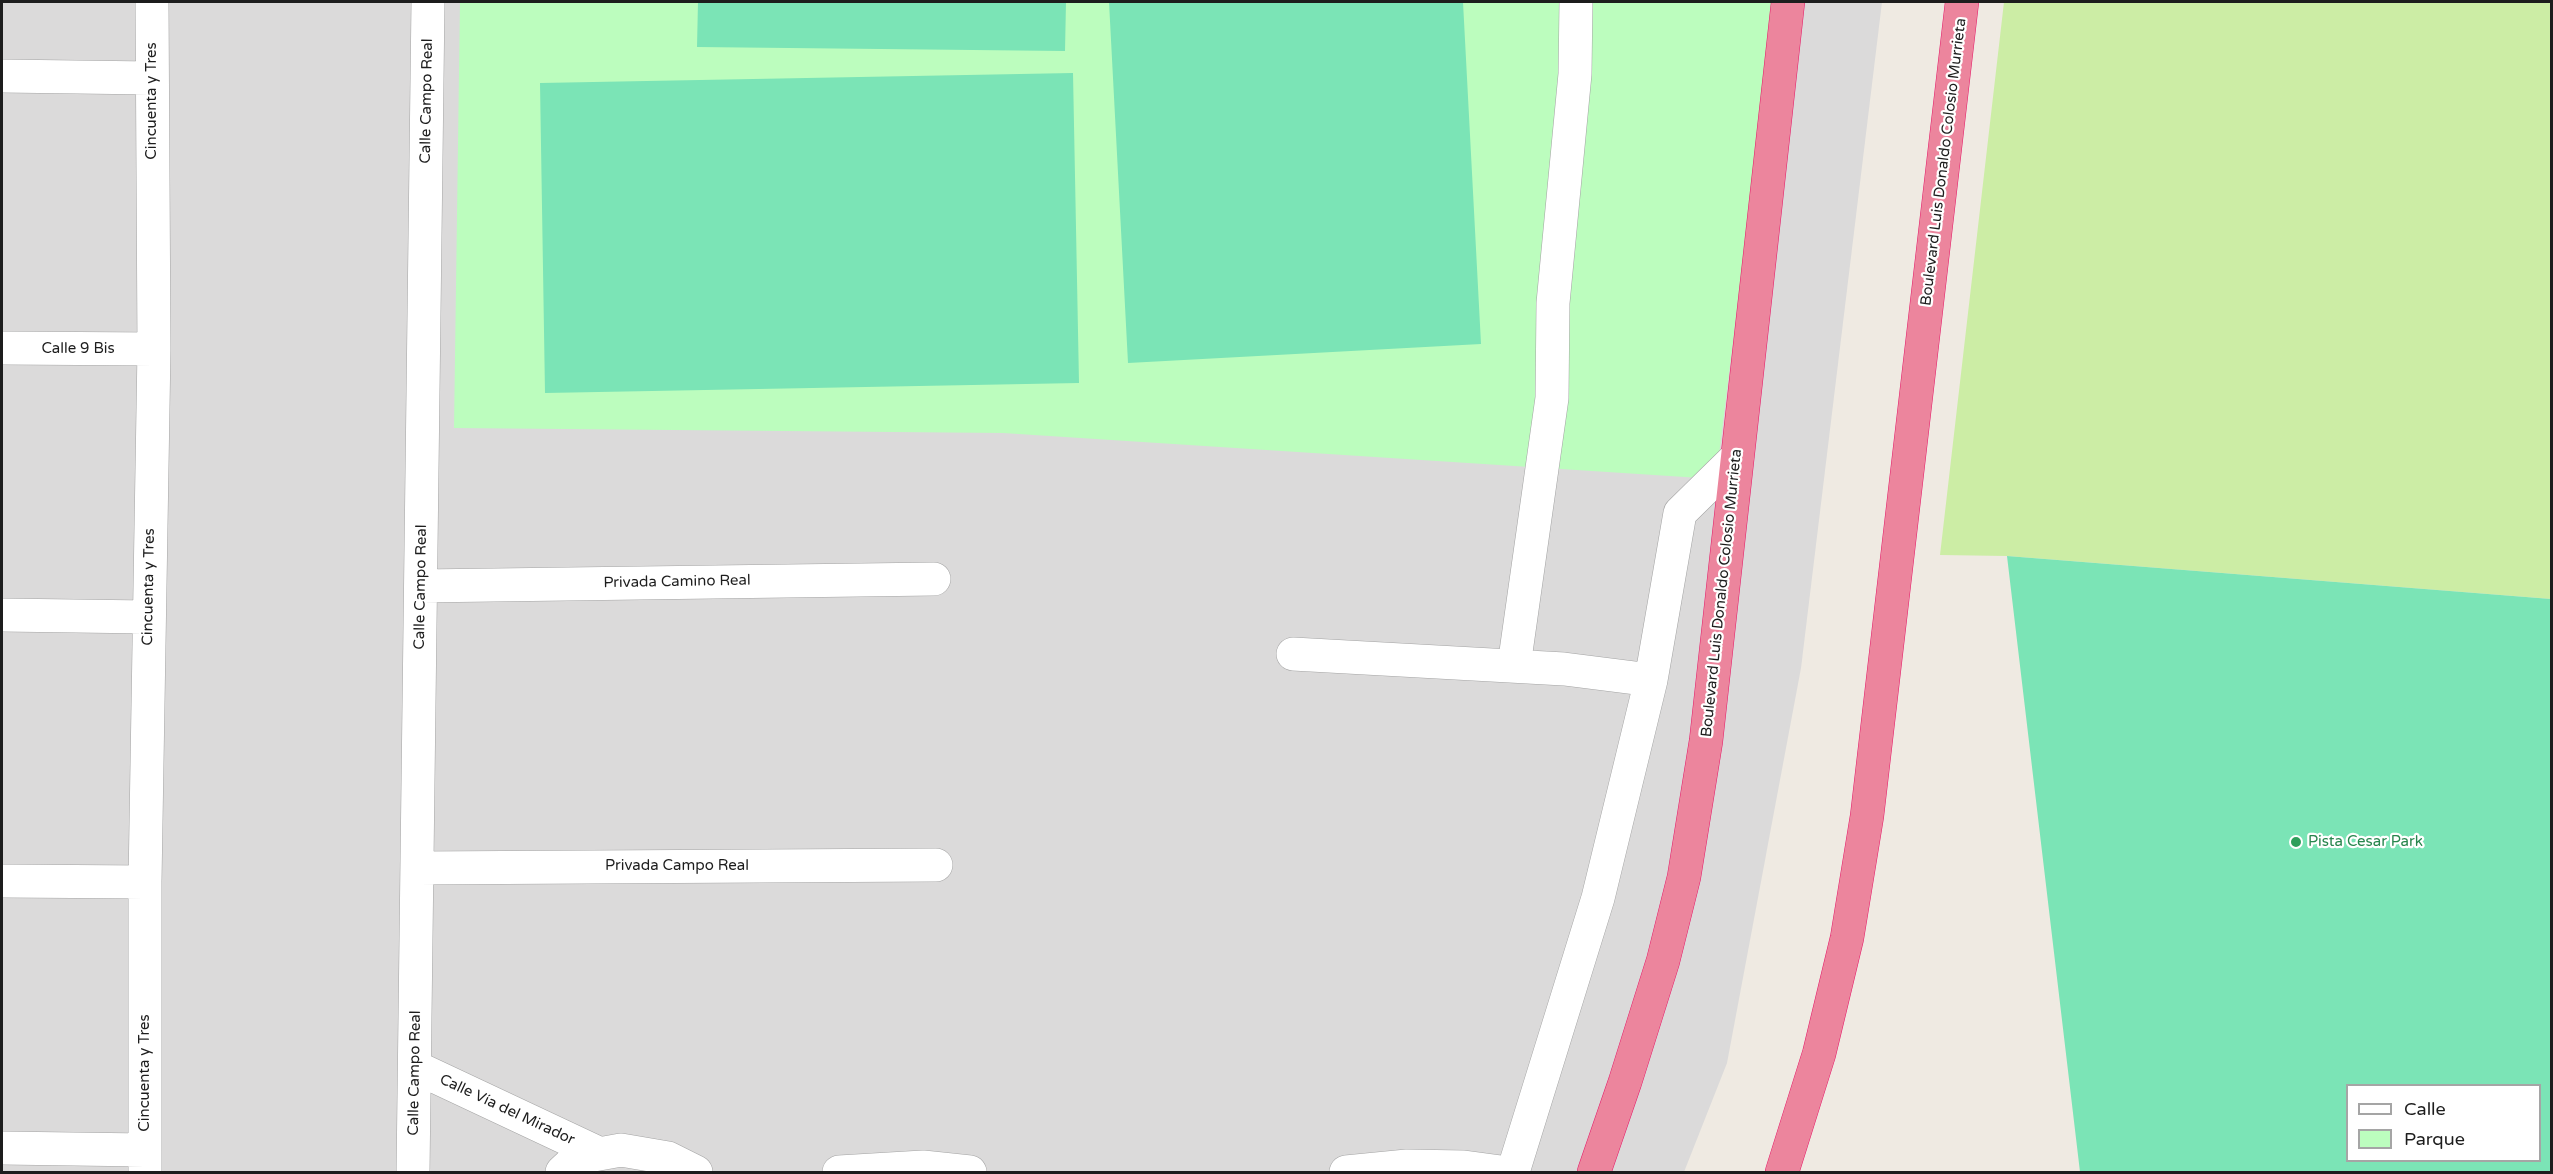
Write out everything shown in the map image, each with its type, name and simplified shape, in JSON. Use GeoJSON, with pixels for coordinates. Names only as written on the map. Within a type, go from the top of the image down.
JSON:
{"type":"FeatureCollection","features":[{"type":"Feature","properties":{"kind":"highway","name":"Boulevard Luis Donaldo Colosio Murrieta"},"geometry":{"type":"LineString","coordinates":[[1594,1173],[1663,961],[1684,878],[1706,741],[1788,2]]}},
{"type":"Feature","properties":{"kind":"highway","name":"Boulevard Luis Donaldo Colosio Murrieta"},"geometry":{"type":"LineString","coordinates":[[1782,1173],[1819,1054],[1847,938],[1867,816],[1885,681],[1962,2]]}},
{"type":"Feature","properties":{"kind":"street","name":"Cincuenta y Tres"},"geometry":{"type":"LineString","coordinates":[[145,1161],[145,882],[154,349],[151,78],[153,2]]}},
{"type":"Feature","properties":{"kind":"street","name":"Calle Campo Real"},"geometry":{"type":"LineString","coordinates":[[413,1173],[428,2]]}},
{"type":"Feature","properties":{"kind":"street"},"geometry":{"type":"LineString","coordinates":[[1514,666],[1552,398],[1553,303],[1575,74],[1576,2]]}},
{"type":"Feature","properties":{"kind":"street"},"geometry":{"type":"LineString","coordinates":[[2,76],[151,78]]}},
{"type":"Feature","properties":{"kind":"street","name":"Calle 9 Bis"},"geometry":{"type":"LineString","coordinates":[[2,348],[154,349]]}},
{"type":"Feature","properties":{"kind":"street"},"geometry":{"type":"LineString","coordinates":[[1513,1173],[1598,898],[1651,680],[1680,513],[1737,457]]}},
{"type":"Feature","properties":{"kind":"street","name":"Privada Camino Real"},"geometry":{"type":"LineString","coordinates":[[421,586],[934,579]]}},
{"type":"Feature","properties":{"kind":"street"},"geometry":{"type":"LineString","coordinates":[[2,615],[148,617]]}},
{"type":"Feature","properties":{"kind":"street"},"geometry":{"type":"LineString","coordinates":[[1293,654],[1514,666],[1607,673],[1651,680]]}},
{"type":"Feature","properties":{"kind":"street","name":"Privada Campo Real"},"geometry":{"type":"LineString","coordinates":[[418,868],[936,865]]}},
{"type":"Feature","properties":{"kind":"street"},"geometry":{"type":"LineString","coordinates":[[2,881],[145,882]]}},
{"type":"Feature","properties":{"kind":"street","name":"Calle Vía del Mirador"},"geometry":{"type":"LineString","coordinates":[[415,1067],[598,1153]]}},
{"type":"Feature","properties":{"kind":"street"},"geometry":{"type":"LineString","coordinates":[[2,1148],[145,1161]]}},
{"type":"Feature","properties":{"kind":"street","name":"Calle Vía del Mirador"},"geometry":{"type":"LineString","coordinates":[[562,1173],[577,1158],[621,1150],[668,1158],[696,1173]]}},
{"type":"Feature","properties":{"kind":"street"},"geometry":{"type":"LineString","coordinates":[[1346,1173],[1407,1166],[1464,1167],[1501,1173]]}},
{"type":"Feature","properties":{"kind":"street"},"geometry":{"type":"LineString","coordinates":[[839,1173],[923,1167],[970,1173]]}},
{"type":"Feature","properties":{"kind":"shaded area"},"geometry":{"type":"Polygon","coordinates":[[[2,2],[1882,2],[1801,668],[1727,1063],[1684,1172],[2,1172],[2,2]]]}},
{"type":"Feature","properties":{"kind":"green space"},"geometry":{"type":"Polygon","coordinates":[[[460,2],[1775,2],[1716,479],[1003,433],[454,428],[460,2]]]}},
{"type":"Feature","properties":{"kind":"green space"},"geometry":{"type":"Polygon","coordinates":[[[698,2],[1066,2],[1065,51],[697,47],[698,2]]]}},
{"type":"Feature","properties":{"kind":"green space"},"geometry":{"type":"Polygon","coordinates":[[[1109,2],[1463,2],[1481,344],[1128,363],[1109,2]]]}},
{"type":"Feature","properties":{"kind":"green space"},"geometry":{"type":"Polygon","coordinates":[[[2004,2],[2551,2],[2551,599],[2007,556],[1940,555],[2004,2]]]}},
{"type":"Feature","properties":{"kind":"green space"},"geometry":{"type":"Polygon","coordinates":[[[1073,73],[1079,383],[545,393],[540,83],[1073,73]]]}},
{"type":"Feature","properties":{"kind":"green space","name":"Pista Cesar Park"},"geometry":{"type":"Polygon","coordinates":[[[2007,556],[2551,599],[2551,1172],[2080,1172],[2007,556]]]}},
{"type":"Feature","properties":{"kind":"place","name":"Pista Cesar Park"},"geometry":{"type":"Point","coordinates":[2296,842]}}]}
